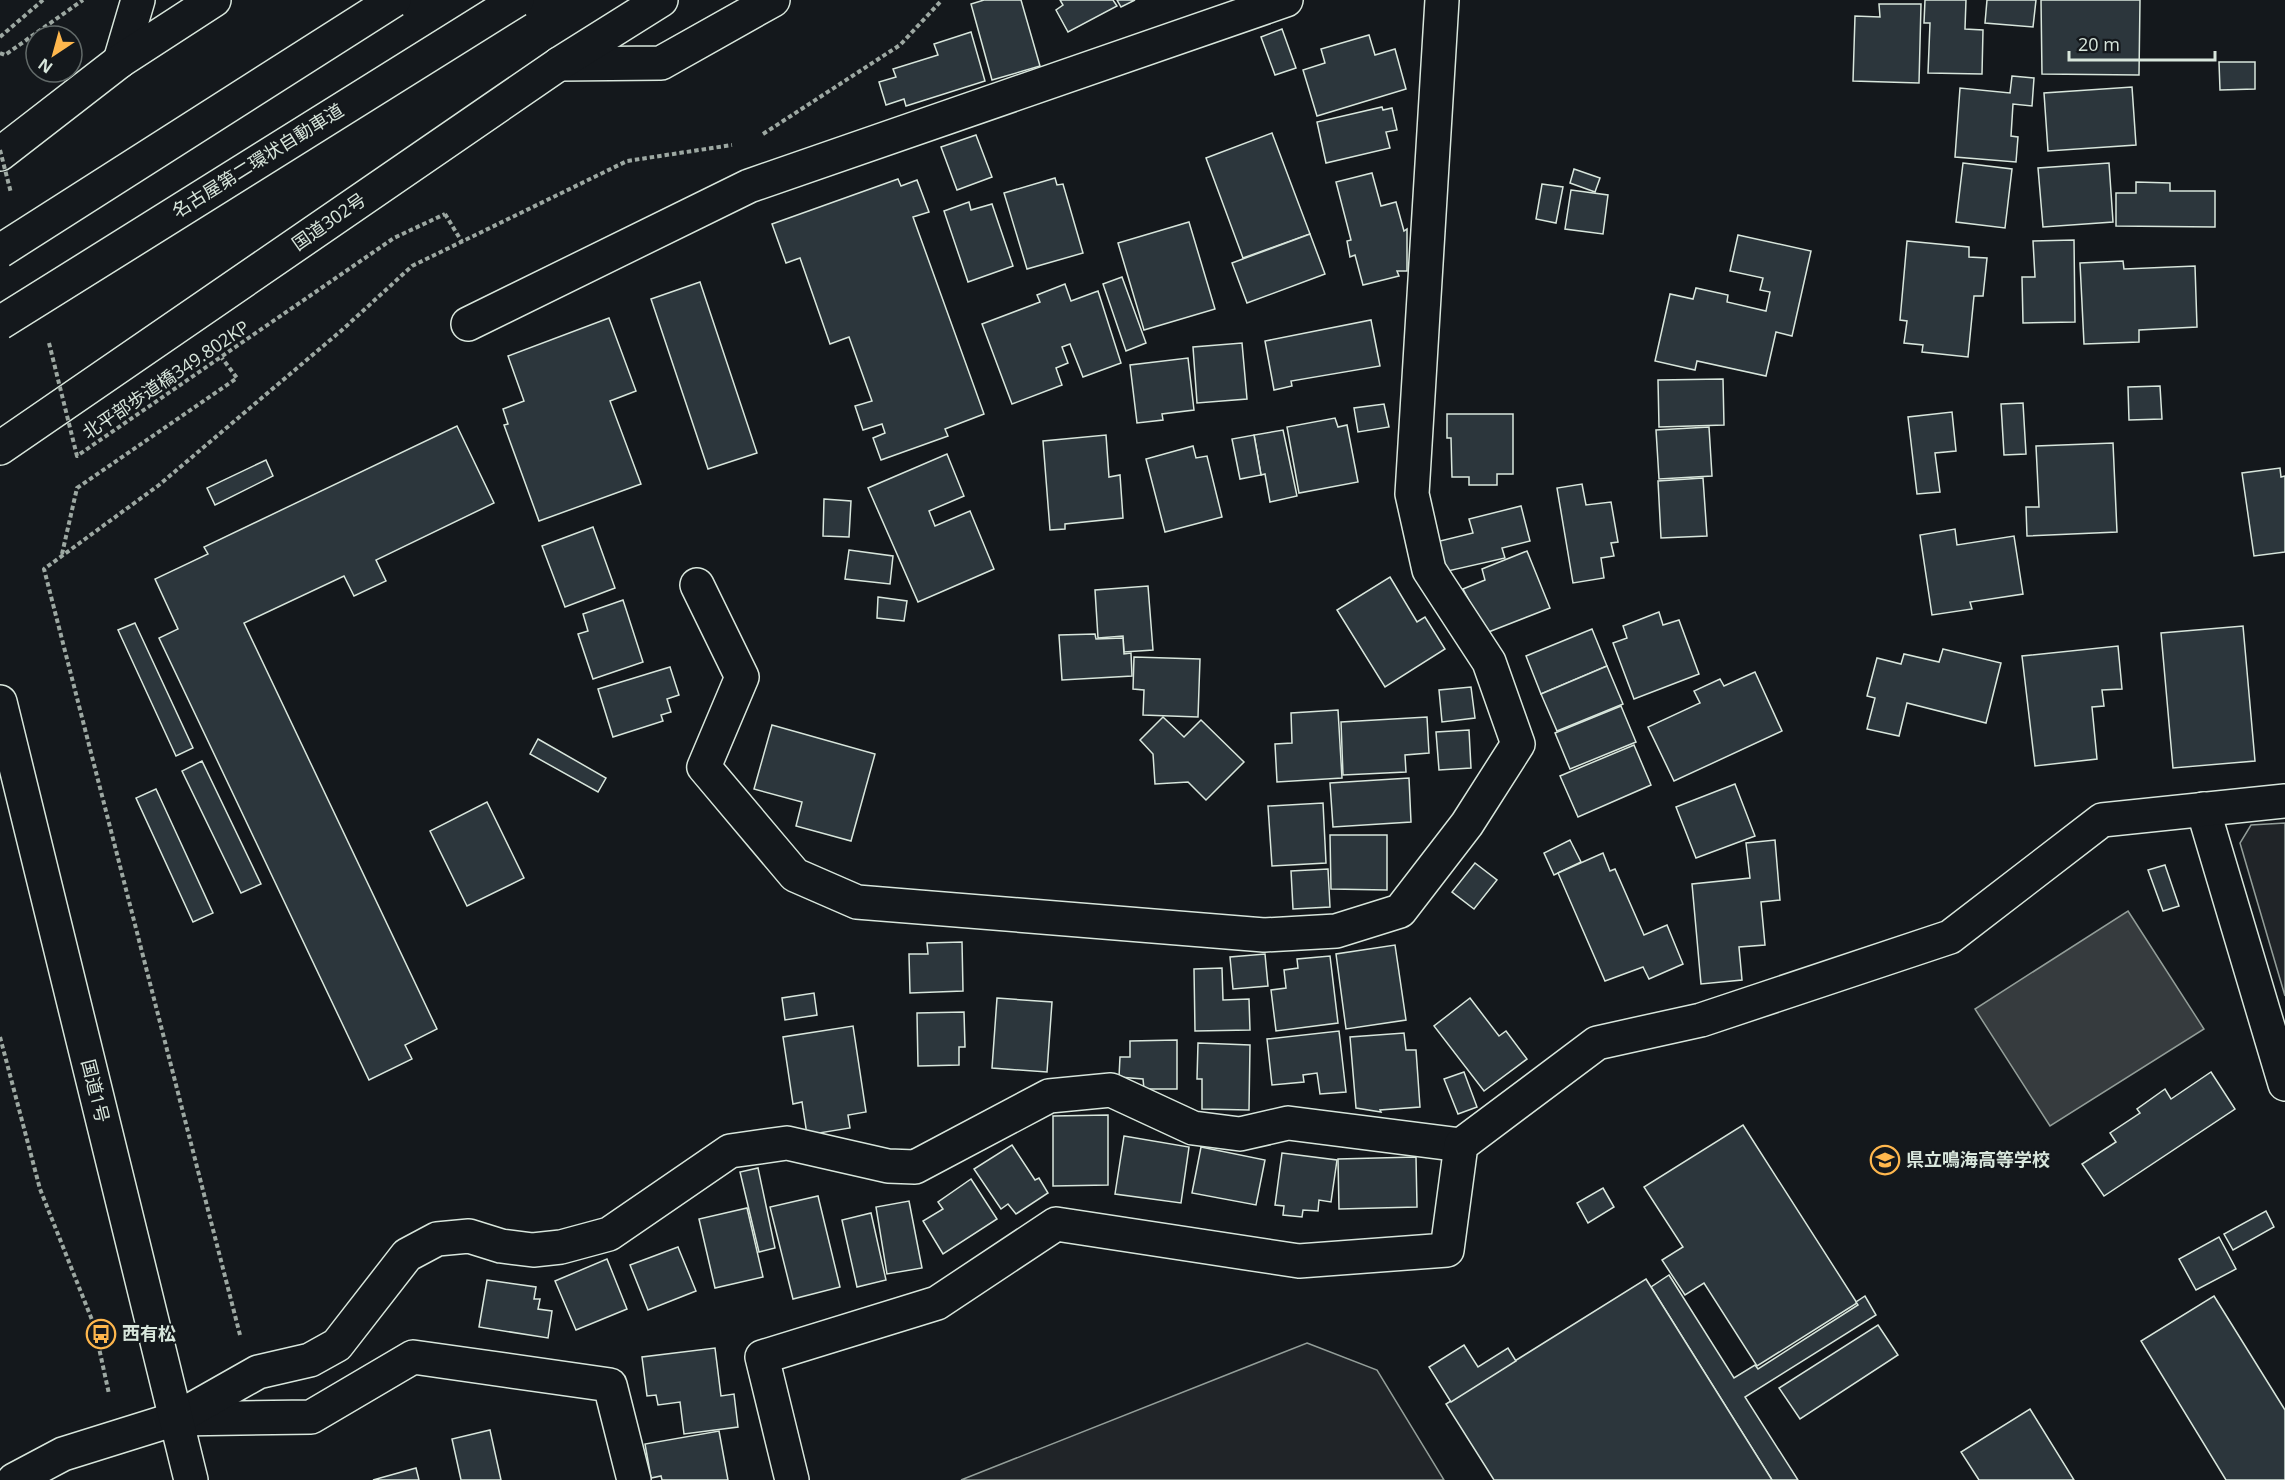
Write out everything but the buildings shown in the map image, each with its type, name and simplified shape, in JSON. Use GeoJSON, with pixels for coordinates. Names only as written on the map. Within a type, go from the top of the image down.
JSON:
{"type":"FeatureCollection","features":[{"type":"Feature","properties":{"kind":"main road"},"geometry":{"type":"LineString","coordinates":[[120,61],[138,0]]}},
{"type":"Feature","properties":{"kind":"main road"},"geometry":{"type":"LineString","coordinates":[[0,152],[120,61],[214,0]]}},
{"type":"Feature","properties":{"kind":"main road"},"geometry":{"type":"LineString","coordinates":[[0,251],[394,0]]}},
{"type":"Feature","properties":{"kind":"main road","name":"名古屋第二環状自動車道"},"geometry":{"type":"LineString","coordinates":[[0,323],[517,0]]}},
{"type":"Feature","properties":{"kind":"main road","name":"国道302号"},"geometry":{"type":"LineString","coordinates":[[0,448],[559,64],[662,0]]}},
{"type":"Feature","properties":{"kind":"main road"},"geometry":{"type":"LineString","coordinates":[[559,64],[661,63],[773,0]]}},
{"type":"Feature","properties":{"kind":"main road"},"geometry":{"type":"LineString","coordinates":[[468,324],[749,186],[1286,0]]}},
{"type":"Feature","properties":{"kind":"main road"},"geometry":{"type":"LineString","coordinates":[[697,585],[742,677],[704,768],[795,875],[857,902],[1264,935],[1336,931],[1400,911],[1467,824],[1518,744],[1489,662],[1429,570],[1412,494],[1442,0]]}},
{"type":"Feature","properties":{"kind":"main road","name":"国道1号"},"geometry":{"type":"LineString","coordinates":[[0,702],[191,1480]]}},
{"type":"Feature","properties":{"kind":"main road"},"geometry":{"type":"LineString","coordinates":[[14,1480],[63,1454],[175,1419],[258,1372],[310,1360],[337,1345],[407,1255],[437,1239],[469,1236],[501,1246],[533,1250],[561,1247],[609,1234],[730,1151],[786,1143],[888,1166],[915,1167],[1049,1096],[1111,1090],[1193,1128],[1240,1134],[1288,1123],[1461,1145],[1597,1043],[1701,1020],[1950,937],[2102,820],[2285,801]]}},
{"type":"Feature","properties":{"kind":"main road"},"geometry":{"type":"LineString","coordinates":[[2203,809],[2285,1084]]}},
{"type":"Feature","properties":{"kind":"main road"},"geometry":{"type":"LineString","coordinates":[[792,1480],[762,1357],[937,1303],[1056,1224],[1299,1261],[1447,1250],[1461,1145]]}},
{"type":"Feature","properties":{"kind":"main road"},"geometry":{"type":"LineString","coordinates":[[175,1419],[310,1417],[413,1357],[610,1385],[634,1480]]}},
{"type":"Feature","properties":{"kind":"path"},"geometry":{"type":"LineString","coordinates":[[0,37],[43,0]]}},
{"type":"Feature","properties":{"kind":"path"},"geometry":{"type":"LineString","coordinates":[[0,53],[5,55],[83,0]]}},
{"type":"Feature","properties":{"kind":"path"},"geometry":{"type":"LineString","coordinates":[[760,136],[900,45],[942,0]]}},
{"type":"Feature","properties":{"kind":"path"},"geometry":{"type":"LineString","coordinates":[[243,1346],[44,569],[159,485],[342,330],[412,266],[627,161],[738,144]]}},
{"type":"Feature","properties":{"kind":"path"},"geometry":{"type":"LineString","coordinates":[[0,152],[11,195]]}},
{"type":"Feature","properties":{"kind":"path","name":"北平部歩道橋349.802KP"},"geometry":{"type":"LineString","coordinates":[[46,332],[77,456],[394,238],[445,214],[462,242]]}},
{"type":"Feature","properties":{"kind":"path"},"geometry":{"type":"LineString","coordinates":[[62,556],[77,488],[237,378],[222,358]]}},
{"type":"Feature","properties":{"kind":"path"},"geometry":{"type":"LineString","coordinates":[[0,1037],[40,1189],[94,1325],[110,1402]]}},
{"type":"Feature","properties":{"kind":"shaded area"},"geometry":{"type":"Polygon","coordinates":[[[2285,823],[2285,996],[2240,843],[2251,825],[2285,823]]]}},
{"type":"Feature","properties":{"kind":"shaded area"},"geometry":{"type":"Polygon","coordinates":[[[2128,911],[2204,1029],[2050,1126],[1975,1009],[2128,911]]]}},
{"type":"Feature","properties":{"kind":"shaded area"},"geometry":{"type":"Polygon","coordinates":[[[1307,1343],[1377,1370],[1444,1480],[961,1480],[1307,1343]]]}},
{"type":"Feature","properties":{"kind":"place","name":"県立鳴海高等学校"},"geometry":{"type":"Point","coordinates":[1885,1160]}},
{"type":"Feature","properties":{"kind":"place","name":"西有松"},"geometry":{"type":"Point","coordinates":[101,1334]}}]}
